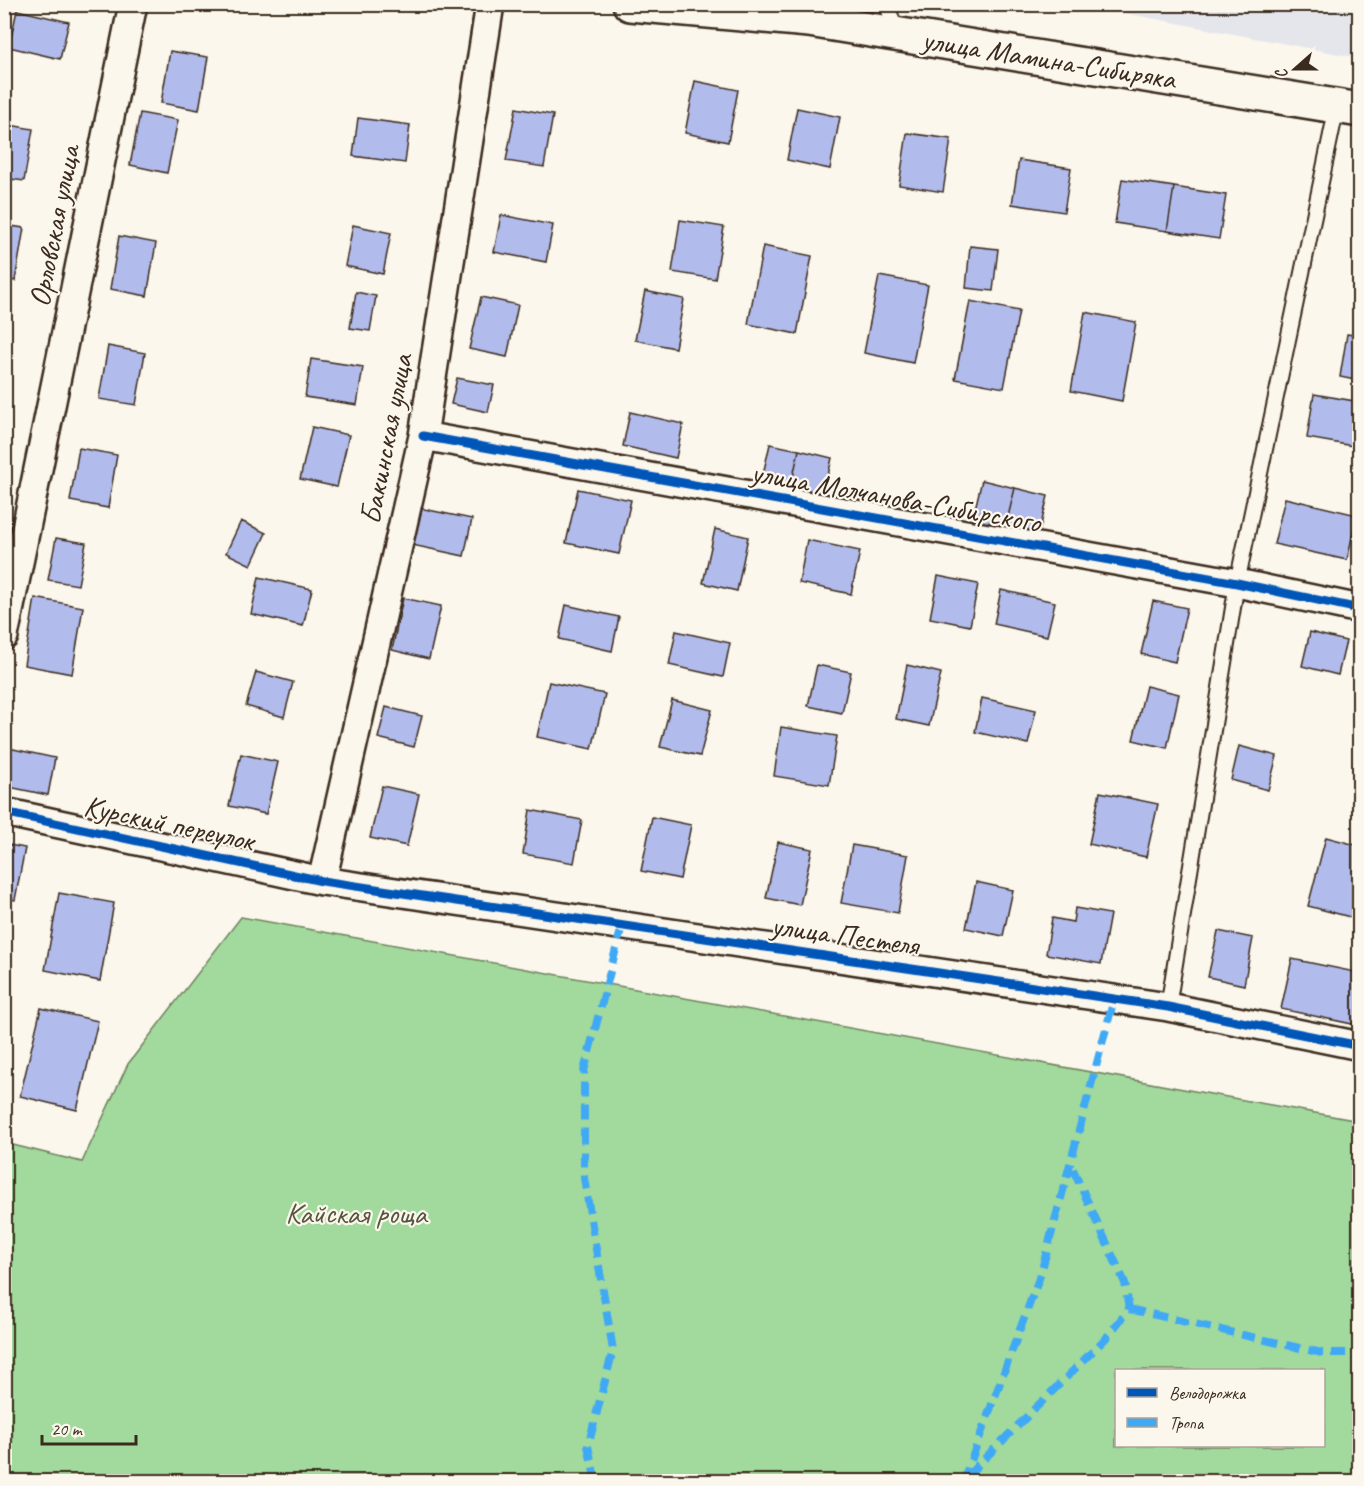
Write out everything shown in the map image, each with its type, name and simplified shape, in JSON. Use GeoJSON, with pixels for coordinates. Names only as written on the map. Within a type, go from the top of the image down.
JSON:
{"type":"FeatureCollection","features":[{"type":"Feature","properties":{"kind":"street","name":"Орловская улица"},"geometry":{"type":"LineString","coordinates":[[4,636],[133,4]]}},
{"type":"Feature","properties":{"kind":"street","name":"Бакинская улица"},"geometry":{"type":"LineString","coordinates":[[322,881],[423,436],[490,4]]}},
{"type":"Feature","properties":{"kind":"street","name":"улица Мамина-Сибиряка"},"geometry":{"type":"LineString","coordinates":[[630,4],[725,9],[809,20],[891,19],[1348,108]]}},
{"type":"Feature","properties":{"kind":"street","name":"улица Молчанова-Сибирского"},"geometry":{"type":"LineString","coordinates":[[423,436],[1237,583],[1359,609]]}},
{"type":"Feature","properties":{"kind":"street","name":"Курский переулок"},"geometry":{"type":"LineString","coordinates":[[4,812],[322,881]]}},
{"type":"Feature","properties":{"kind":"street","name":"улица Пестеля"},"geometry":{"type":"LineString","coordinates":[[322,881],[1168,1007],[1359,1046]]}},
{"type":"Feature","properties":{"kind":"lane"},"geometry":{"type":"LineString","coordinates":[[1168,1007],[1237,583],[1348,108]]}},
{"type":"Feature","properties":{"kind":"shaded area"},"geometry":{"type":"Polygon","coordinates":[[[1083,5],[1359,5],[1359,58],[1083,5]]]}},
{"type":"Feature","properties":{"kind":"green space","name":"Кайская роща"},"geometry":{"type":"Polygon","coordinates":[[[241,917],[1359,1121],[1359,1481],[5,1481],[5,1143],[82,1162],[128,1064],[241,917]]]}},
{"type":"Feature","properties":{"kind":"building"},"geometry":{"type":"Polygon","coordinates":[[[17,10],[69,22],[60,59],[9,47],[17,10]]]}},
{"type":"Feature","properties":{"kind":"building"},"geometry":{"type":"Polygon","coordinates":[[[170,51],[208,57],[199,110],[161,103],[170,51]]]}},
{"type":"Feature","properties":{"kind":"building"},"geometry":{"type":"Polygon","coordinates":[[[695,81],[738,90],[728,142],[685,133],[695,81]]]}},
{"type":"Feature","properties":{"kind":"building"},"geometry":{"type":"Polygon","coordinates":[[[516,108],[553,115],[544,167],[506,161],[516,108]]]}},
{"type":"Feature","properties":{"kind":"building"},"geometry":{"type":"Polygon","coordinates":[[[797,108],[840,117],[830,169],[787,160],[797,108]]]}},
{"type":"Feature","properties":{"kind":"building"},"geometry":{"type":"Polygon","coordinates":[[[140,113],[178,120],[167,173],[130,165],[140,113]]]}},
{"type":"Feature","properties":{"kind":"building"},"geometry":{"type":"Polygon","coordinates":[[[358,118],[410,125],[405,163],[353,156],[358,118]]]}},
{"type":"Feature","properties":{"kind":"building"},"geometry":{"type":"Polygon","coordinates":[[[4,124],[33,129],[24,181],[4,178],[4,124]]]}},
{"type":"Feature","properties":{"kind":"building"},"geometry":{"type":"Polygon","coordinates":[[[907,133],[951,139],[943,192],[899,185],[907,133]]]}},
{"type":"Feature","properties":{"kind":"building"},"geometry":{"type":"Polygon","coordinates":[[[1019,160],[1071,168],[1064,212],[1012,204],[1019,160]]]}},
{"type":"Feature","properties":{"kind":"building"},"geometry":{"type":"Polygon","coordinates":[[[1122,179],[1174,187],[1167,231],[1115,223],[1122,179]]]}},
{"type":"Feature","properties":{"kind":"building"},"geometry":{"type":"Polygon","coordinates":[[[1174,187],[1226,195],[1219,239],[1167,231],[1174,187]]]}},
{"type":"Feature","properties":{"kind":"building"},"geometry":{"type":"Polygon","coordinates":[[[501,215],[553,225],[546,262],[494,252],[501,215]]]}},
{"type":"Feature","properties":{"kind":"building"},"geometry":{"type":"Polygon","coordinates":[[[680,220],[724,227],[715,279],[672,272],[680,220]]]}},
{"type":"Feature","properties":{"kind":"building"},"geometry":{"type":"Polygon","coordinates":[[[4,225],[24,228],[15,281],[4,279],[4,225]]]}},
{"type":"Feature","properties":{"kind":"building"},"geometry":{"type":"Polygon","coordinates":[[[353,225],[391,233],[383,274],[345,266],[353,225]]]}},
{"type":"Feature","properties":{"kind":"building"},"geometry":{"type":"Polygon","coordinates":[[[119,236],[156,243],[147,296],[110,289],[119,236]]]}},
{"type":"Feature","properties":{"kind":"building"},"geometry":{"type":"Polygon","coordinates":[[[763,246],[812,256],[797,334],[748,324],[763,246]]]}},
{"type":"Feature","properties":{"kind":"building"},"geometry":{"type":"Polygon","coordinates":[[[970,246],[998,249],[993,291],[966,288],[970,246]]]}},
{"type":"Feature","properties":{"kind":"building"},"geometry":{"type":"Polygon","coordinates":[[[879,276],[928,285],[913,363],[864,353],[879,276]]]}},
{"type":"Feature","properties":{"kind":"building"},"geometry":{"type":"Polygon","coordinates":[[[645,291],[684,299],[675,348],[635,340],[645,291]]]}},
{"type":"Feature","properties":{"kind":"building"},"geometry":{"type":"Polygon","coordinates":[[[356,292],[376,296],[370,331],[350,328],[356,292]]]}},
{"type":"Feature","properties":{"kind":"building"},"geometry":{"type":"Polygon","coordinates":[[[481,297],[518,305],[507,357],[469,349],[481,297]]]}},
{"type":"Feature","properties":{"kind":"building"},"geometry":{"type":"Polygon","coordinates":[[[970,301],[1019,311],[1004,388],[955,379],[970,301]]]}},
{"type":"Feature","properties":{"kind":"building"},"geometry":{"type":"Polygon","coordinates":[[[1085,312],[1136,322],[1122,401],[1071,391],[1085,312]]]}},
{"type":"Feature","properties":{"kind":"building"},"geometry":{"type":"Polygon","coordinates":[[[1347,334],[1360,336],[1360,381],[1340,377],[1347,334]]]}},
{"type":"Feature","properties":{"kind":"building"},"geometry":{"type":"Polygon","coordinates":[[[108,346],[145,353],[136,405],[99,399],[108,346]]]}},
{"type":"Feature","properties":{"kind":"building"},"geometry":{"type":"Polygon","coordinates":[[[311,359],[363,367],[357,405],[305,397],[311,359]]]}},
{"type":"Feature","properties":{"kind":"building"},"geometry":{"type":"Polygon","coordinates":[[[457,378],[494,385],[488,412],[451,404],[457,378]]]}},
{"type":"Feature","properties":{"kind":"building"},"geometry":{"type":"Polygon","coordinates":[[[1314,394],[1360,402],[1359,447],[1307,438],[1314,394]]]}},
{"type":"Feature","properties":{"kind":"building"},"geometry":{"type":"Polygon","coordinates":[[[630,412],[683,424],[676,458],[623,446],[630,412]]]}},
{"type":"Feature","properties":{"kind":"building"},"geometry":{"type":"Polygon","coordinates":[[[312,427],[349,435],[337,487],[300,479],[312,427]]]}},
{"type":"Feature","properties":{"kind":"building"},"geometry":{"type":"Polygon","coordinates":[[[770,444],[799,450],[790,490],[761,483],[770,444]]]}},
{"type":"Feature","properties":{"kind":"building"},"geometry":{"type":"Polygon","coordinates":[[[79,448],[117,455],[108,508],[70,501],[79,448]]]}},
{"type":"Feature","properties":{"kind":"building"},"geometry":{"type":"Polygon","coordinates":[[[799,450],[832,458],[823,497],[790,490],[799,450]]]}},
{"type":"Feature","properties":{"kind":"building"},"geometry":{"type":"Polygon","coordinates":[[[982,480],[1015,488],[1005,529],[972,521],[982,480]]]}},
{"type":"Feature","properties":{"kind":"building"},"geometry":{"type":"Polygon","coordinates":[[[1015,488],[1048,496],[1038,537],[1005,529],[1015,488]]]}},
{"type":"Feature","properties":{"kind":"building"},"geometry":{"type":"Polygon","coordinates":[[[578,489],[631,500],[619,554],[566,543],[578,489]]]}},
{"type":"Feature","properties":{"kind":"building"},"geometry":{"type":"Polygon","coordinates":[[[1285,498],[1357,515],[1347,560],[1274,544],[1285,498]]]}},
{"type":"Feature","properties":{"kind":"building"},"geometry":{"type":"Polygon","coordinates":[[[419,508],[472,519],[464,556],[412,545],[419,508]]]}},
{"type":"Feature","properties":{"kind":"building"},"geometry":{"type":"Polygon","coordinates":[[[241,521],[266,533],[251,565],[226,553],[241,521]]]}},
{"type":"Feature","properties":{"kind":"building"},"geometry":{"type":"Polygon","coordinates":[[[715,529],[748,537],[737,591],[703,583],[715,529]]]}},
{"type":"Feature","properties":{"kind":"building"},"geometry":{"type":"Polygon","coordinates":[[[56,538],[86,543],[78,585],[48,580],[56,538]]]}},
{"type":"Feature","properties":{"kind":"building"},"geometry":{"type":"Polygon","coordinates":[[[807,540],[860,551],[851,594],[799,583],[807,540]]]}},
{"type":"Feature","properties":{"kind":"building"},"geometry":{"type":"Polygon","coordinates":[[[938,576],[978,584],[970,626],[930,618],[938,576]]]}},
{"type":"Feature","properties":{"kind":"building"},"geometry":{"type":"Polygon","coordinates":[[[259,577],[312,589],[303,626],[251,614],[259,577]]]}},
{"type":"Feature","properties":{"kind":"building"},"geometry":{"type":"Polygon","coordinates":[[[1001,590],[1055,602],[1047,636],[994,624],[1001,590]]]}},
{"type":"Feature","properties":{"kind":"building"},"geometry":{"type":"Polygon","coordinates":[[[35,598],[83,607],[72,674],[24,665],[35,598]]]}},
{"type":"Feature","properties":{"kind":"building"},"geometry":{"type":"Polygon","coordinates":[[[403,598],[441,606],[429,659],[392,650],[403,598]]]}},
{"type":"Feature","properties":{"kind":"building"},"geometry":{"type":"Polygon","coordinates":[[[1153,601],[1187,608],[1175,662],[1141,654],[1153,601]]]}},
{"type":"Feature","properties":{"kind":"building"},"geometry":{"type":"Polygon","coordinates":[[[566,605],[619,617],[612,651],[559,639],[566,605]]]}},
{"type":"Feature","properties":{"kind":"building"},"geometry":{"type":"Polygon","coordinates":[[[676,631],[730,643],[723,677],[669,665],[676,631]]]}},
{"type":"Feature","properties":{"kind":"building"},"geometry":{"type":"Polygon","coordinates":[[[1310,632],[1346,641],[1338,675],[1302,666],[1310,632]]]}},
{"type":"Feature","properties":{"kind":"building"},"geometry":{"type":"Polygon","coordinates":[[[817,665],[851,672],[842,713],[808,706],[817,665]]]}},
{"type":"Feature","properties":{"kind":"building"},"geometry":{"type":"Polygon","coordinates":[[[907,665],[941,673],[929,726],[896,719],[907,665]]]}},
{"type":"Feature","properties":{"kind":"building"},"geometry":{"type":"Polygon","coordinates":[[[256,672],[293,682],[284,717],[246,706],[256,672]]]}},
{"type":"Feature","properties":{"kind":"building"},"geometry":{"type":"Polygon","coordinates":[[[549,682],[605,694],[592,749],[537,737],[549,682]]]}},
{"type":"Feature","properties":{"kind":"building"},"geometry":{"type":"Polygon","coordinates":[[[1146,686],[1179,694],[1167,748],[1133,740],[1146,686]]]}},
{"type":"Feature","properties":{"kind":"building"},"geometry":{"type":"Polygon","coordinates":[[[982,698],[1036,710],[1028,744],[975,732],[982,698]]]}},
{"type":"Feature","properties":{"kind":"building"},"geometry":{"type":"Polygon","coordinates":[[[672,700],[712,710],[700,756],[660,747],[672,700]]]}},
{"type":"Feature","properties":{"kind":"building"},"geometry":{"type":"Polygon","coordinates":[[[386,707],[422,716],[414,747],[378,738],[386,707]]]}},
{"type":"Feature","properties":{"kind":"building"},"geometry":{"type":"Polygon","coordinates":[[[781,727],[837,736],[829,785],[774,776],[781,727]]]}},
{"type":"Feature","properties":{"kind":"building"},"geometry":{"type":"Polygon","coordinates":[[[1239,746],[1277,756],[1268,790],[1231,780],[1239,746]]]}},
{"type":"Feature","properties":{"kind":"building"},"geometry":{"type":"Polygon","coordinates":[[[4,747],[55,758],[48,795],[4,786],[4,747]]]}},
{"type":"Feature","properties":{"kind":"building"},"geometry":{"type":"Polygon","coordinates":[[[241,754],[278,762],[266,814],[229,806],[241,754]]]}},
{"type":"Feature","properties":{"kind":"building"},"geometry":{"type":"Polygon","coordinates":[[[382,786],[419,794],[407,846],[370,838],[382,786]]]}},
{"type":"Feature","properties":{"kind":"building"},"geometry":{"type":"Polygon","coordinates":[[[1100,792],[1158,804],[1146,857],[1089,844],[1100,792]]]}},
{"type":"Feature","properties":{"kind":"building"},"geometry":{"type":"Polygon","coordinates":[[[530,810],[582,820],[574,863],[523,854],[530,810]]]}},
{"type":"Feature","properties":{"kind":"building"},"geometry":{"type":"Polygon","coordinates":[[[652,817],[691,825],[680,879],[641,871],[652,817]]]}},
{"type":"Feature","properties":{"kind":"building"},"geometry":{"type":"Polygon","coordinates":[[[1326,837],[1360,846],[1360,895],[1354,918],[1308,906],[1326,837]]]}},
{"type":"Feature","properties":{"kind":"building"},"geometry":{"type":"Polygon","coordinates":[[[778,842],[812,849],[800,905],[766,898],[778,842]]]}},
{"type":"Feature","properties":{"kind":"building"},"geometry":{"type":"Polygon","coordinates":[[[4,844],[25,848],[15,900],[4,898],[4,844]]]}},
{"type":"Feature","properties":{"kind":"building"},"geometry":{"type":"Polygon","coordinates":[[[852,845],[908,855],[898,913],[841,903],[852,845]]]}},
{"type":"Feature","properties":{"kind":"building"},"geometry":{"type":"Polygon","coordinates":[[[976,882],[1013,890],[1003,936],[966,928],[976,882]]]}},
{"type":"Feature","properties":{"kind":"building"},"geometry":{"type":"Polygon","coordinates":[[[59,893],[114,903],[100,981],[45,970],[59,893]]]}},
{"type":"Feature","properties":{"kind":"building"},"geometry":{"type":"Polygon","coordinates":[[[1075,908],[1110,914],[1101,964],[1046,954],[1052,918],[1073,922],[1075,908]]]}},
{"type":"Feature","properties":{"kind":"building"},"geometry":{"type":"Polygon","coordinates":[[[1218,931],[1253,938],[1244,985],[1208,977],[1218,931]]]}},
{"type":"Feature","properties":{"kind":"building"},"geometry":{"type":"Polygon","coordinates":[[[1292,959],[1360,973],[1360,1011],[1357,1025],[1281,1009],[1292,959]]]}},
{"type":"Feature","properties":{"kind":"building"},"geometry":{"type":"Polygon","coordinates":[[[41,1008],[98,1021],[77,1110],[20,1096],[41,1008]]]}},
{"type":"Feature","properties":{"kind":"marked path"},"geometry":{"type":"LineString","coordinates":[[596,1482],[588,1446],[613,1350],[584,1178],[584,1071],[622,926]]}},
{"type":"Feature","properties":{"kind":"marked path"},"geometry":{"type":"LineString","coordinates":[[963,1482],[1041,1273],[1114,999]]}},
{"type":"Feature","properties":{"kind":"marked path"},"geometry":{"type":"LineString","coordinates":[[968,1475],[1106,1338],[1129,1309],[1125,1283],[1070,1163]]}},
{"type":"Feature","properties":{"kind":"marked path"},"geometry":{"type":"LineString","coordinates":[[1129,1309],[1322,1353],[1360,1353]]}},
{"type":"Feature","properties":{"kind":"cycle path"},"geometry":{"type":"LineString","coordinates":[[423,436],[1237,583],[1360,609]]}},
{"type":"Feature","properties":{"kind":"cycle path"},"geometry":{"type":"LineString","coordinates":[[4,812],[322,881],[1168,1007],[1360,1046]]}}]}
